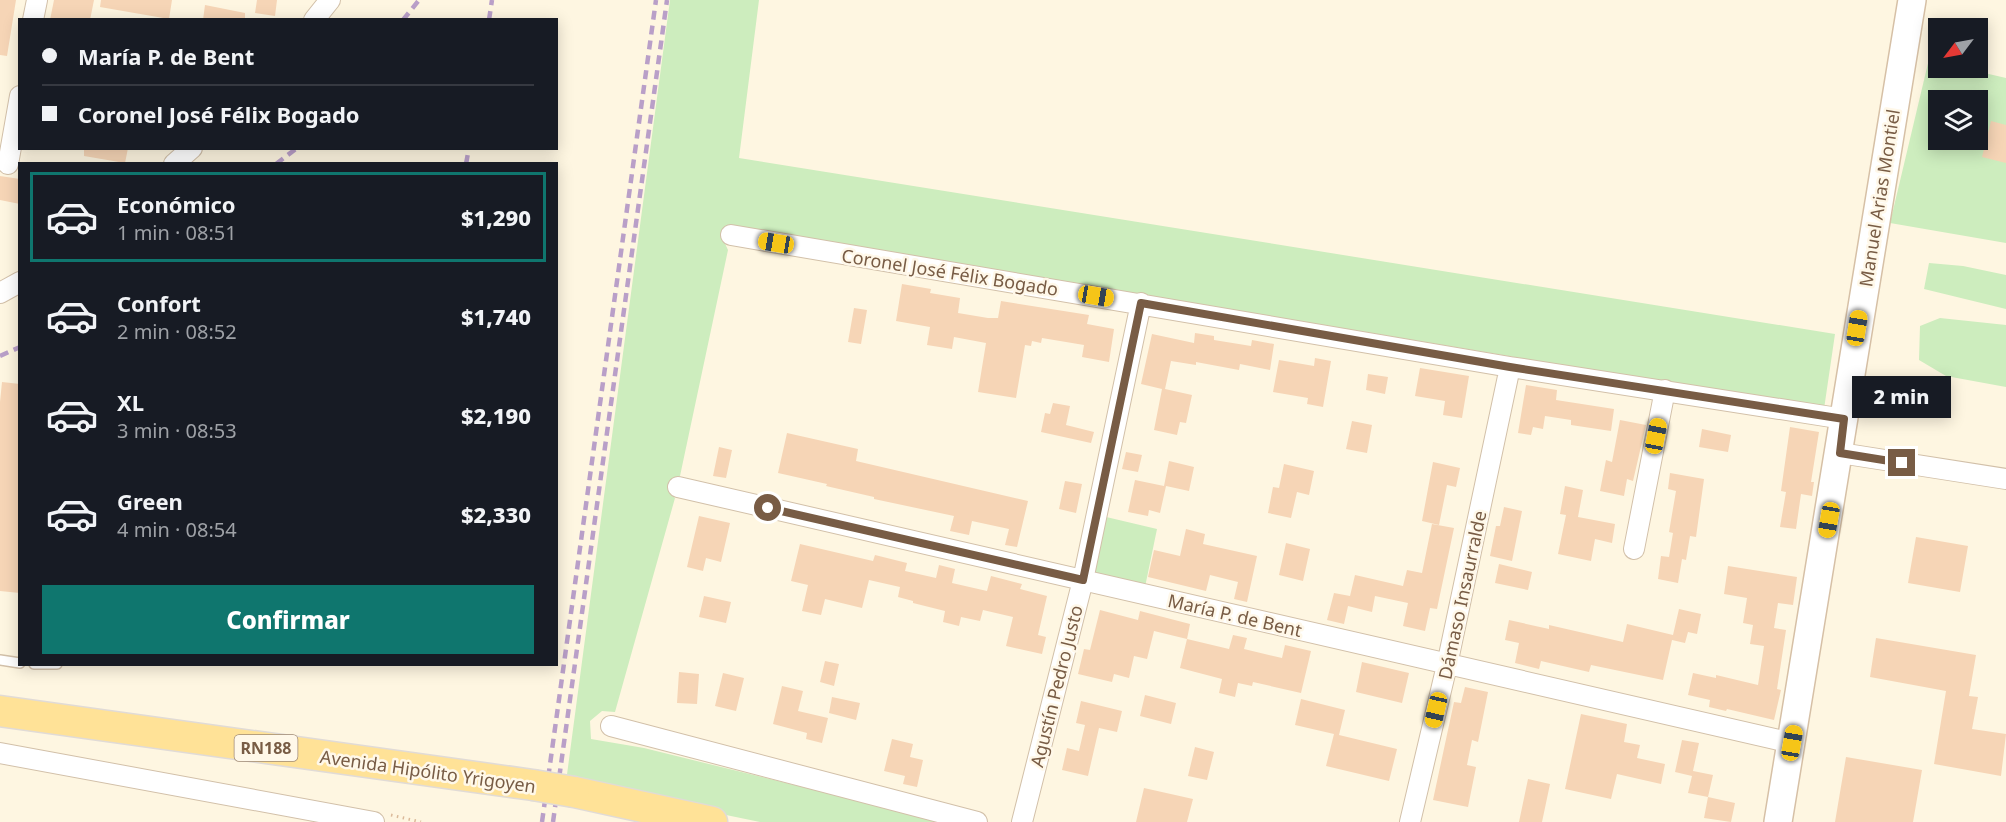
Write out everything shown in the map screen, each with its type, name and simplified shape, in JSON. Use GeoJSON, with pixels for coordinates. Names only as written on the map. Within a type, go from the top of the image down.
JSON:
{"type":"FeatureCollection","features":[{"type":"Feature","properties":{"kind":"main road","name":"Avenida Hipólito Yrigoyen"},"geometry":{"type":"LineString","coordinates":[[0,711],[533,785],[712,822]]}},
{"type":"Feature","properties":{"kind":"street"},"geometry":{"type":"LineString","coordinates":[[33,18],[36,0]]}},
{"type":"Feature","properties":{"kind":"street"},"geometry":{"type":"LineString","coordinates":[[316,18],[330,0]]}},
{"type":"Feature","properties":{"kind":"street","name":"Manuel Arias Montiel"},"geometry":{"type":"LineString","coordinates":[[1778,822],[1840,453],[1912,0]]}},
{"type":"Feature","properties":{"kind":"street"},"geometry":{"type":"LineString","coordinates":[[9,164],[18,108]]}},
{"type":"Feature","properties":{"kind":"street"},"geometry":{"type":"LineString","coordinates":[[176,162],[190,150]]}},
{"type":"Feature","properties":{"kind":"street","name":"Coronel José Félix Bogado"},"geometry":{"type":"LineString","coordinates":[[731,235],[1510,367],[1844,419]]}},
{"type":"Feature","properties":{"kind":"street"},"geometry":{"type":"LineString","coordinates":[[0,293],[18,283]]}},
{"type":"Feature","properties":{"kind":"street","name":"Agustín Pedro Justo"},"geometry":{"type":"LineString","coordinates":[[1022,822],[1083,580],[1141,303]]}},
{"type":"Feature","properties":{"kind":"street","name":"Dámaso Insaurralde"},"geometry":{"type":"LineString","coordinates":[[1410,822],[1447,665],[1510,367]]}},
{"type":"Feature","properties":{"kind":"street"},"geometry":{"type":"LineString","coordinates":[[1634,549],[1665,390]]}},
{"type":"Feature","properties":{"kind":"street"},"geometry":{"type":"LineString","coordinates":[[1840,453],[2006,479]]}},
{"type":"Feature","properties":{"kind":"street","name":"María P. de Bent"},"geometry":{"type":"LineString","coordinates":[[678,488],[1792,743]]}},
{"type":"Feature","properties":{"kind":"street"},"geometry":{"type":"LineString","coordinates":[[611,726],[976,822]]}},
{"type":"Feature","properties":{"kind":"street"},"geometry":{"type":"LineString","coordinates":[[0,753],[374,822]]}},
{"type":"Feature","properties":{"kind":"lane"},"geometry":{"type":"LineString","coordinates":[[0,660],[18,663]]}},
{"type":"Feature","properties":{"kind":"green space"},"geometry":{"type":"Polygon","coordinates":[[[670,0],[759,0],[739,158],[1835,334],[1824,409],[728,225],[721,235],[728,250],[680,476],[671,480],[670,493],[675,498],[615,712],[602,711],[590,721],[591,739],[644,748],[944,822],[760,822],[566,782],[670,0]]]}},
{"type":"Feature","properties":{"kind":"green space"},"geometry":{"type":"Polygon","coordinates":[[[1928,63],[1928,78],[1988,78],[1988,74],[2006,78],[2006,243],[1890,223],[1928,63]]]}},
{"type":"Feature","properties":{"kind":"green space"},"geometry":{"type":"Polygon","coordinates":[[[1929,263],[1963,266],[2006,275],[2006,309],[1924,289],[1929,263]]]}},
{"type":"Feature","properties":{"kind":"green space"},"geometry":{"type":"Polygon","coordinates":[[[1940,318],[2006,325],[2006,387],[1946,376],[1919,360],[1920,326],[1940,318]]]}},
{"type":"Feature","properties":{"kind":"green space"},"geometry":{"type":"Polygon","coordinates":[[[1102,516],[1157,529],[1145,587],[1090,575],[1102,516]]]}},
{"type":"Feature","properties":{"kind":"building"},"geometry":{"type":"Polygon","coordinates":[[[0,0],[16,0],[7,56],[0,55],[0,0]]]}},
{"type":"Feature","properties":{"kind":"building"},"geometry":{"type":"Polygon","coordinates":[[[54,0],[94,0],[90,18],[50,18],[54,0]]]}},
{"type":"Feature","properties":{"kind":"building"},"geometry":{"type":"Polygon","coordinates":[[[101,0],[172,0],[169,18],[100,7],[101,0]]]}},
{"type":"Feature","properties":{"kind":"building"},"geometry":{"type":"Polygon","coordinates":[[[257,0],[277,0],[275,16],[255,13],[257,0]]]}},
{"type":"Feature","properties":{"kind":"building"},"geometry":{"type":"Polygon","coordinates":[[[205,5],[245,13],[245,18],[203,18],[205,5]]]}},
{"type":"Feature","properties":{"kind":"building"},"geometry":{"type":"Polygon","coordinates":[[[1991,121],[2006,125],[2006,163],[1982,157],[1984,150],[1988,150],[1991,121]]]}},
{"type":"Feature","properties":{"kind":"building"},"geometry":{"type":"Polygon","coordinates":[[[84,150],[128,150],[125,162],[84,156],[84,150]]]}},
{"type":"Feature","properties":{"kind":"building"},"geometry":{"type":"Polygon","coordinates":[[[0,176],[18,179],[18,204],[0,200],[0,176]]]}},
{"type":"Feature","properties":{"kind":"building"},"geometry":{"type":"Polygon","coordinates":[[[902,284],[931,289],[930,293],[960,298],[958,313],[988,318],[998,318],[1001,301],[1089,315],[1087,324],[1114,329],[1109,362],[1082,357],[1084,345],[1042,338],[1041,343],[1032,341],[1031,346],[1025,345],[1016,398],[978,392],[986,343],[954,337],[952,349],[927,345],[930,327],[896,321],[902,284]]]}},
{"type":"Feature","properties":{"kind":"building"},"geometry":{"type":"Polygon","coordinates":[[[854,308],[867,310],[861,344],[848,342],[854,308]]]}},
{"type":"Feature","properties":{"kind":"building"},"geometry":{"type":"Polygon","coordinates":[[[1195,333],[1214,336],[1214,340],[1251,346],[1252,340],[1274,344],[1270,370],[1240,364],[1239,370],[1196,362],[1196,365],[1171,361],[1165,389],[1192,395],[1186,423],[1180,422],[1177,435],[1154,430],[1162,389],[1141,384],[1152,334],[1194,343],[1195,333]]]}},
{"type":"Feature","properties":{"kind":"building"},"geometry":{"type":"Polygon","coordinates":[[[1315,358],[1331,361],[1323,407],[1307,404],[1308,398],[1273,392],[1279,360],[1314,366],[1315,358]]]}},
{"type":"Feature","properties":{"kind":"building"},"geometry":{"type":"Polygon","coordinates":[[[1420,368],[1469,376],[1462,418],[1443,415],[1445,401],[1415,396],[1420,368]]]}},
{"type":"Feature","properties":{"kind":"building"},"geometry":{"type":"Polygon","coordinates":[[[1368,374],[1388,377],[1385,394],[1366,390],[1368,374]]]}},
{"type":"Feature","properties":{"kind":"building"},"geometry":{"type":"Polygon","coordinates":[[[2,382],[18,384],[18,593],[0,591],[0,402],[2,382]]]}},
{"type":"Feature","properties":{"kind":"building"},"geometry":{"type":"Polygon","coordinates":[[[1526,385],[1557,390],[1556,400],[1614,409],[1611,431],[1571,425],[1571,420],[1545,416],[1543,429],[1533,427],[1531,435],[1518,433],[1526,385]]]}},
{"type":"Feature","properties":{"kind":"building"},"geometry":{"type":"Polygon","coordinates":[[[1053,403],[1070,406],[1066,425],[1094,432],[1091,443],[1041,432],[1045,413],[1050,414],[1053,403]]]}},
{"type":"Feature","properties":{"kind":"building"},"geometry":{"type":"Polygon","coordinates":[[[1620,420],[1646,425],[1633,481],[1627,479],[1624,496],[1600,491],[1606,460],[1612,462],[1620,420]]]}},
{"type":"Feature","properties":{"kind":"building"},"geometry":{"type":"Polygon","coordinates":[[[1352,421],[1372,425],[1367,453],[1346,449],[1352,421]]]}},
{"type":"Feature","properties":{"kind":"building"},"geometry":{"type":"Polygon","coordinates":[[[1790,427],[1819,432],[1811,482],[1814,482],[1812,496],[1801,494],[1796,529],[1780,527],[1786,492],[1781,491],[1790,427]]]}},
{"type":"Feature","properties":{"kind":"building"},"geometry":{"type":"Polygon","coordinates":[[[1702,429],[1731,435],[1728,452],[1699,447],[1702,429]]]}},
{"type":"Feature","properties":{"kind":"building"},"geometry":{"type":"Polygon","coordinates":[[[787,433],[858,449],[856,461],[1028,501],[1017,547],[1005,545],[1009,529],[972,521],[969,535],[950,531],[954,516],[874,499],[874,497],[826,486],[827,484],[778,473],[787,433]]]}},
{"type":"Feature","properties":{"kind":"building"},"geometry":{"type":"Polygon","coordinates":[[[719,447],[732,450],[726,478],[713,476],[719,447]]]}},
{"type":"Feature","properties":{"kind":"building"},"geometry":{"type":"Polygon","coordinates":[[[1126,452],[1142,455],[1138,472],[1122,469],[1126,452]]]}},
{"type":"Feature","properties":{"kind":"building"},"geometry":{"type":"Polygon","coordinates":[[[1169,461],[1194,467],[1189,491],[1166,486],[1160,513],[1149,510],[1148,516],[1128,512],[1135,480],[1164,486],[1169,461]]]}},
{"type":"Feature","properties":{"kind":"building"},"geometry":{"type":"Polygon","coordinates":[[[1433,462],[1460,468],[1456,487],[1447,485],[1439,525],[1422,521],[1433,462]]]}},
{"type":"Feature","properties":{"kind":"building"},"geometry":{"type":"Polygon","coordinates":[[[1284,464],[1314,471],[1309,495],[1297,492],[1291,518],[1268,513],[1273,487],[1279,488],[1284,464]]]}},
{"type":"Feature","properties":{"kind":"building"},"geometry":{"type":"Polygon","coordinates":[[[1670,473],[1704,479],[1696,537],[1690,536],[1686,560],[1682,559],[1678,583],[1658,579],[1661,556],[1669,557],[1673,533],[1669,532],[1676,491],[1668,489],[1670,473]]]}},
{"type":"Feature","properties":{"kind":"building"},"geometry":{"type":"Polygon","coordinates":[[[1065,481],[1082,484],[1076,513],[1059,509],[1065,481]]]}},
{"type":"Feature","properties":{"kind":"building"},"geometry":{"type":"Polygon","coordinates":[[[1565,486],[1583,490],[1578,517],[1615,524],[1612,543],[1595,539],[1591,561],[1558,554],[1566,515],[1560,514],[1565,486]]]}},
{"type":"Feature","properties":{"kind":"building"},"geometry":{"type":"Polygon","coordinates":[[[1504,507],[1522,511],[1512,561],[1490,556],[1496,526],[1500,526],[1504,507]]]}},
{"type":"Feature","properties":{"kind":"building"},"geometry":{"type":"Polygon","coordinates":[[[699,516],[730,523],[721,562],[706,558],[703,571],[687,567],[699,516]]]}},
{"type":"Feature","properties":{"kind":"building"},"geometry":{"type":"Polygon","coordinates":[[[1432,524],[1454,528],[1437,609],[1430,608],[1425,631],[1403,626],[1408,603],[1375,596],[1372,612],[1348,606],[1344,624],[1327,620],[1334,593],[1350,596],[1355,575],[1403,586],[1407,570],[1422,573],[1432,524]]]}},
{"type":"Feature","properties":{"kind":"building"},"geometry":{"type":"Polygon","coordinates":[[[1186,529],[1205,534],[1203,544],[1257,556],[1247,602],[1234,599],[1238,582],[1210,575],[1206,591],[1148,577],[1154,550],[1180,556],[1186,529]]]}},
{"type":"Feature","properties":{"kind":"building"},"geometry":{"type":"Polygon","coordinates":[[[1916,537],[1968,546],[1960,592],[1908,583],[1916,537]]]}},
{"type":"Feature","properties":{"kind":"building"},"geometry":{"type":"Polygon","coordinates":[[[1286,543],[1310,549],[1303,581],[1279,575],[1286,543]]]}},
{"type":"Feature","properties":{"kind":"building"},"geometry":{"type":"Polygon","coordinates":[[[800,544],[873,561],[875,555],[907,563],[905,571],[936,578],[939,565],[955,569],[952,583],[987,591],[991,576],[1022,584],[1020,589],[1047,596],[1038,635],[1046,637],[1042,654],[1006,646],[1013,617],[983,610],[980,621],[961,617],[959,626],[943,622],[945,611],[898,597],[900,587],[869,580],[862,608],[825,599],[821,615],[802,611],[808,585],[791,581],[800,544]]]}},
{"type":"Feature","properties":{"kind":"building"},"geometry":{"type":"Polygon","coordinates":[[[1499,564],[1532,572],[1528,590],[1495,583],[1499,564]]]}},
{"type":"Feature","properties":{"kind":"building"},"geometry":{"type":"Polygon","coordinates":[[[1728,566],[1797,577],[1793,605],[1778,603],[1774,628],[1786,630],[1777,689],[1781,690],[1774,720],[1709,707],[1710,700],[1688,695],[1693,673],[1716,678],[1716,675],[1758,685],[1764,646],[1750,644],[1753,625],[1743,623],[1747,598],[1724,594],[1728,566]]]}},
{"type":"Feature","properties":{"kind":"building"},"geometry":{"type":"Polygon","coordinates":[[[704,596],[731,602],[726,623],[699,617],[704,596]]]}},
{"type":"Feature","properties":{"kind":"building"},"geometry":{"type":"Polygon","coordinates":[[[1679,609],[1701,614],[1697,634],[1688,632],[1685,643],[1672,640],[1663,680],[1591,665],[1589,672],[1541,661],[1539,669],[1515,663],[1519,643],[1505,640],[1509,620],[1549,629],[1549,625],[1623,642],[1627,624],[1673,635],[1679,609]]]}},
{"type":"Feature","properties":{"kind":"building"},"geometry":{"type":"Polygon","coordinates":[[[1100,610],[1138,620],[1140,611],[1190,624],[1187,639],[1154,631],[1147,659],[1134,656],[1129,678],[1114,674],[1112,682],[1078,674],[1084,649],[1090,650],[1100,610]]]}},
{"type":"Feature","properties":{"kind":"building"},"geometry":{"type":"Polygon","coordinates":[[[1233,635],[1247,638],[1244,649],[1282,658],[1285,645],[1311,651],[1301,693],[1253,682],[1252,686],[1238,683],[1235,697],[1219,693],[1222,679],[1180,668],[1187,639],[1229,649],[1233,635]]]}},
{"type":"Feature","properties":{"kind":"building"},"geometry":{"type":"Polygon","coordinates":[[[1876,638],[1976,655],[1969,696],[1978,697],[1972,729],[2006,734],[2001,776],[1934,764],[1946,691],[1870,677],[1876,638]]]}},
{"type":"Feature","properties":{"kind":"building"},"geometry":{"type":"Polygon","coordinates":[[[825,661],[839,664],[834,686],[820,682],[825,661]]]}},
{"type":"Feature","properties":{"kind":"building"},"geometry":{"type":"Polygon","coordinates":[[[1362,662],[1409,673],[1402,703],[1356,692],[1362,662]]]}},
{"type":"Feature","properties":{"kind":"building"},"geometry":{"type":"Polygon","coordinates":[[[679,672],[699,674],[697,704],[677,703],[679,672]]]}},
{"type":"Feature","properties":{"kind":"building"},"geometry":{"type":"Polygon","coordinates":[[[723,673],[744,678],[736,711],[715,706],[723,673]]]}},
{"type":"Feature","properties":{"kind":"building"},"geometry":{"type":"Polygon","coordinates":[[[782,686],[803,691],[798,711],[828,718],[822,743],[806,739],[807,733],[773,724],[782,686]]]}},
{"type":"Feature","properties":{"kind":"building"},"geometry":{"type":"Polygon","coordinates":[[[1465,687],[1488,692],[1478,742],[1472,740],[1467,765],[1476,767],[1468,807],[1433,800],[1454,702],[1461,703],[1465,687]]]}},
{"type":"Feature","properties":{"kind":"building"},"geometry":{"type":"Polygon","coordinates":[[[1145,695],[1176,703],[1171,724],[1140,716],[1145,695]]]}},
{"type":"Feature","properties":{"kind":"building"},"geometry":{"type":"Polygon","coordinates":[[[832,697],[860,703],[856,720],[829,713],[832,697]]]}},
{"type":"Feature","properties":{"kind":"building"},"geometry":{"type":"Polygon","coordinates":[[[1301,699],[1345,710],[1339,735],[1397,749],[1389,781],[1326,766],[1334,734],[1295,725],[1301,699]]]}},
{"type":"Feature","properties":{"kind":"building"},"geometry":{"type":"Polygon","coordinates":[[[1081,701],[1122,711],[1117,732],[1099,728],[1088,776],[1062,770],[1067,748],[1079,751],[1085,725],[1076,723],[1081,701]]]}},
{"type":"Feature","properties":{"kind":"building"},"geometry":{"type":"Polygon","coordinates":[[[1581,714],[1627,724],[1624,742],[1640,745],[1637,758],[1665,764],[1661,784],[1617,774],[1611,799],[1565,789],[1581,714]]]}},
{"type":"Feature","properties":{"kind":"building"},"geometry":{"type":"Polygon","coordinates":[[[892,739],[913,744],[910,757],[923,760],[917,787],[903,784],[905,776],[884,771],[892,739]]]}},
{"type":"Feature","properties":{"kind":"building"},"geometry":{"type":"Polygon","coordinates":[[[1682,740],[1699,743],[1693,771],[1713,775],[1708,797],[1688,793],[1692,776],[1675,772],[1682,740]]]}},
{"type":"Feature","properties":{"kind":"building"},"geometry":{"type":"Polygon","coordinates":[[[1195,747],[1214,752],[1207,780],[1188,776],[1195,747]]]}},
{"type":"Feature","properties":{"kind":"building"},"geometry":{"type":"Polygon","coordinates":[[[1846,757],[1922,770],[1913,822],[1835,822],[1846,757]]]}},
{"type":"Feature","properties":{"kind":"building"},"geometry":{"type":"Polygon","coordinates":[[[1528,779],[1550,784],[1542,822],[1519,822],[1528,779]]]}},
{"type":"Feature","properties":{"kind":"building"},"geometry":{"type":"Polygon","coordinates":[[[1144,788],[1193,799],[1187,822],[1136,822],[1144,788]]]}},
{"type":"Feature","properties":{"kind":"building"},"geometry":{"type":"Polygon","coordinates":[[[1708,797],[1735,803],[1731,822],[1704,818],[1708,797]]]}},
{"type":"Feature","properties":{"kind":"railway"},"geometry":{"type":"LineString","coordinates":[[405,18],[419,0]]}},
{"type":"Feature","properties":{"kind":"railway"},"geometry":{"type":"LineString","coordinates":[[489,18],[492,0]]}},
{"type":"Feature","properties":{"kind":"railway"},"geometry":{"type":"LineString","coordinates":[[542,822],[656,0]]}},
{"type":"Feature","properties":{"kind":"railway"},"geometry":{"type":"LineString","coordinates":[[553,822],[667,0]]}},
{"type":"Feature","properties":{"kind":"railway"},"geometry":{"type":"LineString","coordinates":[[279,162],[294,150]]}},
{"type":"Feature","properties":{"kind":"railway"},"geometry":{"type":"LineString","coordinates":[[466,162],[469,150]]}},
{"type":"Feature","properties":{"kind":"railway"},"geometry":{"type":"LineString","coordinates":[[0,356],[18,348]]}},
{"type":"Feature","properties":{"kind":"route"},"geometry":{"type":"LineString","coordinates":[[768,508],[1083,580],[1141,303],[1510,367],[1844,419],[1840,453],[1902,463]]}}]}
